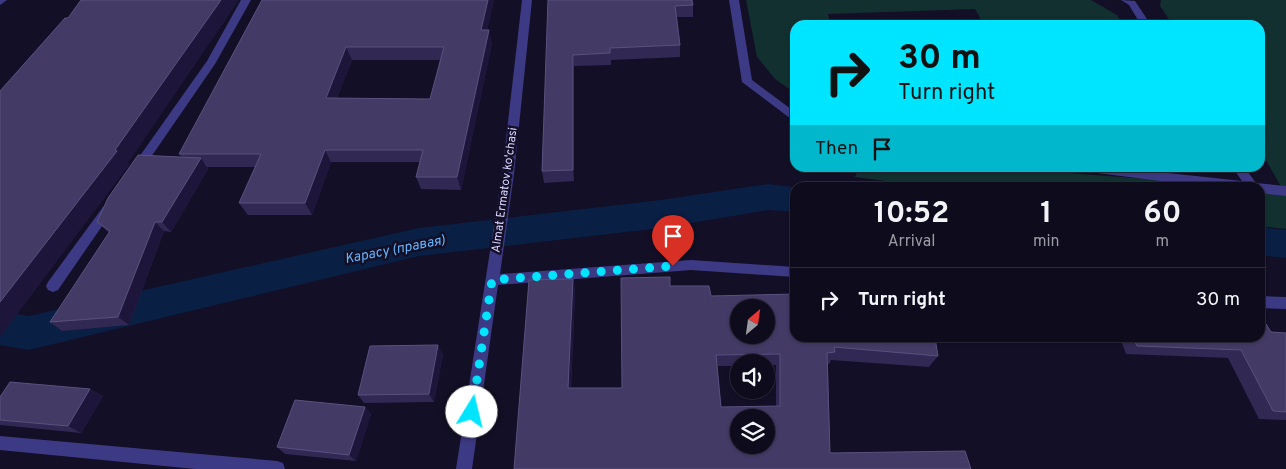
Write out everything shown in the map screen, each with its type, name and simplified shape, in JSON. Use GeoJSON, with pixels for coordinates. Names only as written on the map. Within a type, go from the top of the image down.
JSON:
{"type":"FeatureCollection","features":[{"type":"Feature","properties":{"kind":"street"},"geometry":{"type":"LineString","coordinates":[[127,182],[212,62],[246,0]]}},
{"type":"Feature","properties":{"kind":"street","name":"Almat Ermatov ko'chasi"},"geometry":{"type":"LineString","coordinates":[[464,469],[508,174],[527,0]]}},
{"type":"Feature","properties":{"kind":"street"},"geometry":{"type":"LineString","coordinates":[[734,0],[747,82],[790,114]]}},
{"type":"Feature","properties":{"kind":"street"},"geometry":{"type":"LineString","coordinates":[[1130,1],[1143,20]]}},
{"type":"Feature","properties":{"kind":"street"},"geometry":{"type":"LineString","coordinates":[[1124,172],[1213,182]]}},
{"type":"Feature","properties":{"kind":"street"},"geometry":{"type":"LineString","coordinates":[[1243,172],[1252,182]]}},
{"type":"Feature","properties":{"kind":"street"},"geometry":{"type":"LineString","coordinates":[[1265,188],[1286,191]]}},
{"type":"Feature","properties":{"kind":"street"},"geometry":{"type":"LineString","coordinates":[[53,286],[115,198]]}},
{"type":"Feature","properties":{"kind":"street"},"geometry":{"type":"LineString","coordinates":[[493,274],[692,265],[790,272]]}},
{"type":"Feature","properties":{"kind":"street"},"geometry":{"type":"LineString","coordinates":[[1265,302],[1286,303]]}},
{"type":"Feature","properties":{"kind":"street"},"geometry":{"type":"LineString","coordinates":[[0,443],[277,469]]}},
{"type":"Feature","properties":{"kind":"green space"},"geometry":{"type":"Polygon","coordinates":[[[746,0],[1091,0],[1117,15],[1120,20],[981,20],[975,9],[828,14],[830,20],[790,20],[790,90],[775,79],[757,57],[746,0]]]}},
{"type":"Feature","properties":{"kind":"green space"},"geometry":{"type":"Polygon","coordinates":[[[1161,0],[1286,0],[1286,229],[1265,227],[1265,189],[1283,190],[1265,159],[1265,20],[1170,20],[1160,6],[1161,0]]]}},
{"type":"Feature","properties":{"kind":"green space"},"geometry":{"type":"Polygon","coordinates":[[[857,172],[1056,172],[1183,182],[895,182],[855,177],[857,172]]]}},
{"type":"Feature","properties":{"kind":"building"},"geometry":{"type":"Polygon","coordinates":[[[81,0],[221,0],[115,150],[117,151],[0,302],[0,91],[65,18],[68,18],[81,0]]]}},
{"type":"Feature","properties":{"kind":"building"},"geometry":{"type":"Polygon","coordinates":[[[262,0],[488,0],[481,30],[489,30],[457,177],[416,177],[423,150],[325,150],[305,203],[239,203],[261,154],[179,154],[262,0]],[[346,47],[326,98],[430,99],[444,47],[346,47]]]}},
{"type":"Feature","properties":{"kind":"building"},"geometry":{"type":"Polygon","coordinates":[[[548,0],[692,0],[693,5],[675,6],[680,45],[610,48],[610,53],[573,55],[573,170],[542,171],[548,0]]]}},
{"type":"Feature","properties":{"kind":"building"},"geometry":{"type":"Polygon","coordinates":[[[138,155],[201,158],[162,222],[155,222],[118,317],[50,322],[110,231],[97,222],[108,198],[138,155]]]}},
{"type":"Feature","properties":{"kind":"building"},"geometry":{"type":"Polygon","coordinates":[[[670,277],[670,286],[709,286],[711,296],[790,294],[790,342],[936,342],[938,356],[834,347],[835,352],[827,353],[830,453],[965,451],[971,469],[514,469],[529,280],[573,279],[568,388],[622,388],[621,278],[670,277]]]}},
{"type":"Feature","properties":{"kind":"building"},"geometry":{"type":"Polygon","coordinates":[[[1266,324],[1271,332],[1286,333],[1286,412],[1273,411],[1241,350],[1137,346],[1135,342],[1265,342],[1266,324]]]}},
{"type":"Feature","properties":{"kind":"building"},"geometry":{"type":"Polygon","coordinates":[[[438,345],[429,394],[358,395],[370,346],[438,345]]]}},
{"type":"Feature","properties":{"kind":"building"},"geometry":{"type":"Polygon","coordinates":[[[10,382],[90,389],[68,426],[0,420],[0,397],[10,382]]]}},
{"type":"Feature","properties":{"kind":"building"},"geometry":{"type":"Polygon","coordinates":[[[295,400],[365,407],[349,455],[277,447],[295,400]]]}},
{"type":"Feature","properties":{"kind":"waterway","name":"Карасу (правая)"},"geometry":{"type":"LineString","coordinates":[[0,328],[29,333],[419,242],[661,214],[768,197],[790,199]]}},
{"type":"Feature","properties":{"kind":"waterway","name":"Карасу (правая)"},"geometry":{"type":"LineString","coordinates":[[1265,242],[1286,244]]}},
{"type":"Feature","properties":{"kind":"route"},"geometry":{"type":"LineString","coordinates":[[472,412],[492,280],[673,266]]}}]}
